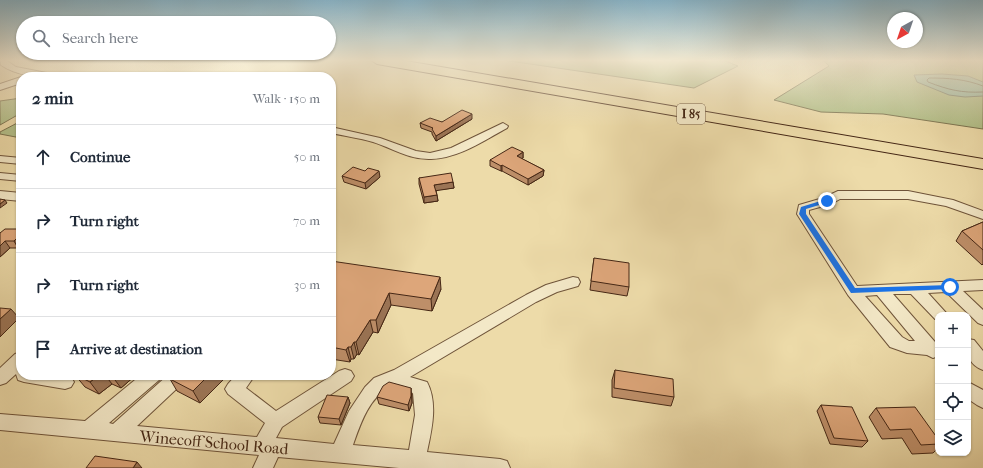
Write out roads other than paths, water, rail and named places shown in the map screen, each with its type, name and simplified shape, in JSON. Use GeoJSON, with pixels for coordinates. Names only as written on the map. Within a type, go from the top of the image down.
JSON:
{"type":"FeatureCollection","features":[{"type":"Feature","properties":{"kind":"highway","name":"I 85"},"geometry":{"type":"LineString","coordinates":[[504,82],[983,164]]}},
{"type":"Feature","properties":{"kind":"highway","name":"I 85"},"geometry":{"type":"LineString","coordinates":[[569,82],[954,146]]}},
{"type":"Feature","properties":{"kind":"street"},"geometry":{"type":"LineString","coordinates":[[0,87],[14,82]]}},
{"type":"Feature","properties":{"kind":"street"},"geometry":{"type":"LineString","coordinates":[[336,131],[377,140],[410,153],[432,156],[445,154],[457,149],[503,126]]}},
{"type":"Feature","properties":{"kind":"street"},"geometry":{"type":"LineString","coordinates":[[0,159],[16,161]]}},
{"type":"Feature","properties":{"kind":"street"},"geometry":{"type":"LineString","coordinates":[[0,176],[16,178]]}},
{"type":"Feature","properties":{"kind":"street"},"geometry":{"type":"LineString","coordinates":[[0,195],[16,197]]}},
{"type":"Feature","properties":{"kind":"street"},"geometry":{"type":"LineString","coordinates":[[935,352],[908,347],[896,342],[853,291],[802,214],[803,208],[827,201],[838,195],[908,195],[949,203],[983,215]]}},
{"type":"Feature","properties":{"kind":"street"},"geometry":{"type":"LineString","coordinates":[[340,453],[358,411],[365,399],[380,384],[392,380],[415,365],[528,300],[561,285],[573,282]]}},
{"type":"Feature","properties":{"kind":"street"},"geometry":{"type":"LineString","coordinates":[[853,291],[983,286]]}},
{"type":"Feature","properties":{"kind":"street"},"geometry":{"type":"LineString","coordinates":[[950,287],[983,319]]}},
{"type":"Feature","properties":{"kind":"street"},"geometry":{"type":"LineString","coordinates":[[915,289],[937,312]]}},
{"type":"Feature","properties":{"kind":"street"},"geometry":{"type":"LineString","coordinates":[[881,290],[935,352]]}},
{"type":"Feature","properties":{"kind":"street"},"geometry":{"type":"LineString","coordinates":[[972,347],[983,363]]}},
{"type":"Feature","properties":{"kind":"street"},"geometry":{"type":"LineString","coordinates":[[0,378],[16,364]]}},
{"type":"Feature","properties":{"kind":"street"},"geometry":{"type":"LineString","coordinates":[[263,468],[276,421],[345,376],[336,374]]}},
{"type":"Feature","properties":{"kind":"street"},"geometry":{"type":"LineString","coordinates":[[53,380],[65,382]]}},
{"type":"Feature","properties":{"kind":"street"},"geometry":{"type":"LineString","coordinates":[[88,430],[147,380]]}},
{"type":"Feature","properties":{"kind":"street"},"geometry":{"type":"LineString","coordinates":[[116,433],[174,380]]}},
{"type":"Feature","properties":{"kind":"street"},"geometry":{"type":"LineString","coordinates":[[242,380],[234,389],[276,421]]}},
{"type":"Feature","properties":{"kind":"street"},"geometry":{"type":"LineString","coordinates":[[392,380],[421,387],[423,394],[424,420],[416,460]]}},
{"type":"Feature","properties":{"kind":"street"},"geometry":{"type":"LineString","coordinates":[[971,391],[983,400]]}},
{"type":"Feature","properties":{"kind":"street","name":"Winecoff School Road"},"geometry":{"type":"LineString","coordinates":[[0,422],[500,468]]}},
{"type":"Feature","properties":{"kind":"water"},"geometry":{"type":"Polygon","coordinates":[[[917,82],[983,82],[983,96],[965,97],[949,95],[917,82]]]}}]}
